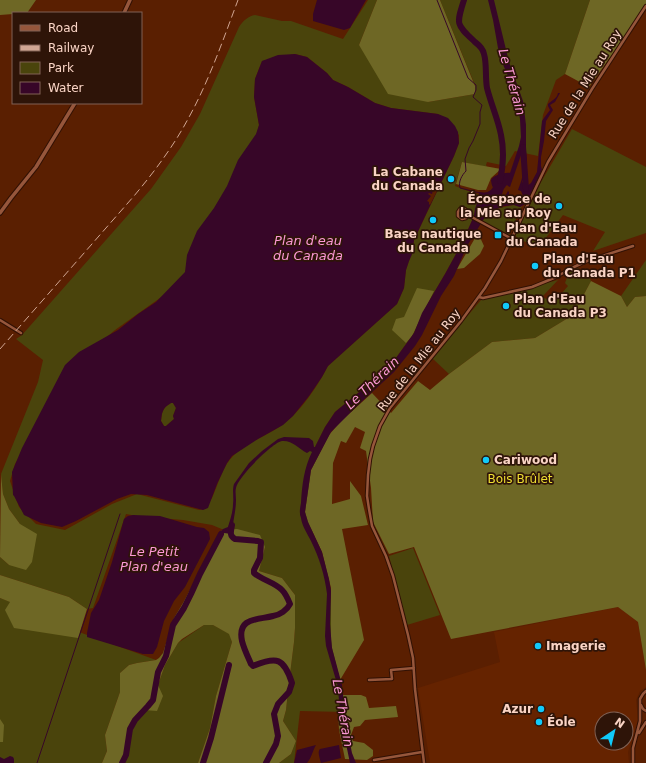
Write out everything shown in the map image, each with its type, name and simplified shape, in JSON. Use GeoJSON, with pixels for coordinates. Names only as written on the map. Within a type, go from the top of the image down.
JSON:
{"type":"FeatureCollection","features":[{"type":"Feature","properties":{"kind":"street"},"geometry":{"type":"LineString","coordinates":[[124,12],[130,0]]}},
{"type":"Feature","properties":{"kind":"street","name":"Rue de la Mie au Roy"},"geometry":{"type":"LineString","coordinates":[[424,763],[414,668],[408,632],[394,578],[370,519],[367,486],[370,459],[376,436],[388,411],[483,292],[512,239],[548,162],[592,89],[646,6]]}},
{"type":"Feature","properties":{"kind":"street"},"geometry":{"type":"LineString","coordinates":[[0,213],[36,167],[73,104]]}},
{"type":"Feature","properties":{"kind":"street"},"geometry":{"type":"LineString","coordinates":[[468,215],[462,219],[458,216],[458,212],[460,209],[465,209],[468,215],[472,218],[512,239]]}},
{"type":"Feature","properties":{"kind":"street"},"geometry":{"type":"LineString","coordinates":[[479,297],[483,298],[521,290],[554,278],[587,261],[633,246]]}},
{"type":"Feature","properties":{"kind":"street"},"geometry":{"type":"LineString","coordinates":[[483,292],[491,296]]}},
{"type":"Feature","properties":{"kind":"street"},"geometry":{"type":"LineString","coordinates":[[0,320],[17,332],[21,333]]}},
{"type":"Feature","properties":{"kind":"street"},"geometry":{"type":"LineString","coordinates":[[369,680],[392,678],[391,670],[414,668]]}},
{"type":"Feature","properties":{"kind":"street"},"geometry":{"type":"LineString","coordinates":[[633,763],[635,740],[640,721],[640,702],[646,691]]}},
{"type":"Feature","properties":{"kind":"street"},"geometry":{"type":"LineString","coordinates":[[640,702],[646,711]]}},
{"type":"Feature","properties":{"kind":"street"},"geometry":{"type":"LineString","coordinates":[[635,740],[646,722]]}},
{"type":"Feature","properties":{"kind":"street"},"geometry":{"type":"LineString","coordinates":[[374,760],[422,752]]}},
{"type":"Feature","properties":{"kind":"shaded area"},"geometry":{"type":"Polygon","coordinates":[[[618,607],[638,622],[646,670],[646,687],[640,691],[636,700],[638,720],[634,733],[634,711],[594,711],[594,751],[628,751],[629,763],[430,763],[418,688],[500,662],[494,632],[618,607]]]}},
{"type":"Feature","properties":{"kind":"green space"},"geometry":{"type":"Polygon","coordinates":[[[0,0],[36,0],[28,12],[12,12],[12,14],[0,15],[0,0]]]}},
{"type":"Feature","properties":{"kind":"green space"},"geometry":{"type":"Polygon","coordinates":[[[368,0],[377,0],[359,45],[428,102],[475,94],[475,85],[440,0],[590,0],[565,74],[556,80],[543,115],[538,156],[515,151],[506,166],[487,162],[487,167],[462,162],[455,186],[481,197],[462,243],[422,313],[414,333],[388,369],[377,376],[335,412],[325,427],[315,447],[318,456],[311,470],[305,512],[327,570],[345,712],[300,711],[294,763],[279,763],[291,754],[296,741],[283,721],[286,710],[294,642],[295,595],[282,578],[259,571],[265,547],[212,525],[183,520],[126,514],[93,608],[87,609],[69,597],[0,575],[0,557],[9,565],[20,524],[9,509],[3,494],[1,474],[38,382],[43,360],[16,339],[22,335],[151,189],[181,147],[200,114],[239,27],[248,18],[255,15],[282,21],[291,21],[343,39],[368,0]],[[295,54],[262,61],[255,79],[254,97],[259,125],[256,136],[229,185],[197,236],[185,273],[174,288],[115,330],[69,369],[61,381],[15,464],[10,481],[19,507],[36,524],[65,530],[112,504],[137,494],[199,510],[205,509],[212,498],[230,459],[238,451],[284,424],[292,417],[312,393],[328,366],[397,304],[404,288],[406,270],[412,254],[414,240],[454,156],[459,143],[459,135],[438,114],[391,108],[375,103],[333,80],[327,73],[307,57],[295,54]]]}},
{"type":"Feature","properties":{"kind":"green space"},"geometry":{"type":"Polygon","coordinates":[[[377,0],[440,0],[475,86],[475,94],[428,102],[388,94],[359,45],[377,0]]]}},
{"type":"Feature","properties":{"kind":"green space"},"geometry":{"type":"Polygon","coordinates":[[[590,0],[646,0],[646,5],[589,87],[565,74],[590,0]]]}},
{"type":"Feature","properties":{"kind":"green space"},"geometry":{"type":"Polygon","coordinates":[[[572,129],[646,167],[646,233],[593,251],[605,232],[563,215],[539,247],[518,239],[515,235],[541,182],[572,129]]]}},
{"type":"Feature","properties":{"kind":"green space"},"geometry":{"type":"Polygon","coordinates":[[[462,162],[501,169],[491,178],[486,190],[478,190],[456,184],[462,162]]]}},
{"type":"Feature","properties":{"kind":"green space"},"geometry":{"type":"Polygon","coordinates":[[[514,205],[520,207],[522,206],[509,235],[482,221],[492,211],[514,205]]]}},
{"type":"Feature","properties":{"kind":"green space"},"geometry":{"type":"Polygon","coordinates":[[[478,233],[484,246],[480,254],[464,268],[457,269],[478,233]]]}},
{"type":"Feature","properties":{"kind":"green space"},"geometry":{"type":"Polygon","coordinates":[[[646,260],[646,296],[635,297],[627,307],[621,296],[646,260]]]}},
{"type":"Feature","properties":{"kind":"green space"},"geometry":{"type":"Polygon","coordinates":[[[578,268],[589,276],[591,281],[573,315],[535,338],[492,342],[449,374],[432,358],[481,300],[558,280],[542,297],[554,302],[568,286],[565,283],[569,272],[578,268]]]}},
{"type":"Feature","properties":{"kind":"green space","name":"Bois Brûlet"},"geometry":{"type":"Polygon","coordinates":[[[591,281],[621,296],[627,307],[635,297],[646,296],[646,670],[638,622],[618,607],[451,639],[414,547],[389,554],[373,522],[371,488],[366,451],[360,448],[365,432],[355,427],[346,443],[341,441],[333,463],[332,504],[350,499],[350,481],[361,496],[368,525],[342,529],[364,640],[340,680],[331,640],[331,588],[322,552],[305,512],[311,470],[329,435],[340,422],[372,393],[391,413],[418,381],[430,390],[492,342],[535,338],[573,315],[591,281]]]}},
{"type":"Feature","properties":{"kind":"green space"},"geometry":{"type":"Polygon","coordinates":[[[417,288],[434,291],[412,336],[406,343],[392,330],[396,319],[404,317],[417,288]]]}},
{"type":"Feature","properties":{"kind":"green space"},"geometry":{"type":"Polygon","coordinates":[[[171,403],[173,403],[176,408],[173,416],[174,419],[164,426],[161,421],[162,413],[171,403]]]}},
{"type":"Feature","properties":{"kind":"green space"},"geometry":{"type":"Polygon","coordinates":[[[1,474],[3,494],[9,509],[20,524],[37,534],[32,562],[26,570],[9,565],[0,557],[1,474]]]}},
{"type":"Feature","properties":{"kind":"green space"},"geometry":{"type":"Polygon","coordinates":[[[237,529],[260,535],[265,547],[259,571],[282,578],[295,595],[294,642],[286,710],[283,721],[296,741],[291,754],[279,763],[198,763],[210,728],[216,696],[232,642],[229,634],[213,625],[204,625],[178,643],[165,665],[158,685],[163,696],[157,711],[144,710],[130,733],[129,751],[124,763],[102,763],[107,751],[105,735],[120,692],[120,673],[129,665],[156,660],[159,658],[163,653],[174,618],[222,530],[237,529]]]}},
{"type":"Feature","properties":{"kind":"green space"},"geometry":{"type":"Polygon","coordinates":[[[413,548],[440,615],[407,625],[389,556],[413,548]]]}},
{"type":"Feature","properties":{"kind":"green space"},"geometry":{"type":"Polygon","coordinates":[[[0,575],[69,597],[87,609],[78,638],[14,628],[5,610],[10,602],[0,598],[0,575]]]}},
{"type":"Feature","properties":{"kind":"green space"},"geometry":{"type":"Polygon","coordinates":[[[0,598],[11,602],[78,637],[79,632],[156,660],[129,665],[120,673],[120,692],[105,735],[107,751],[102,763],[0,763],[0,598]]]}},
{"type":"Feature","properties":{"kind":"green space"},"geometry":{"type":"Polygon","coordinates":[[[204,625],[213,625],[230,634],[232,642],[216,696],[210,728],[198,763],[124,763],[129,751],[130,733],[158,685],[165,665],[178,643],[204,625]]]}},
{"type":"Feature","properties":{"kind":"green space"},"geometry":{"type":"Polygon","coordinates":[[[343,695],[361,695],[366,697],[369,708],[396,706],[398,717],[365,720],[360,726],[354,727],[351,735],[353,741],[364,743],[373,750],[373,756],[367,760],[345,759],[339,730],[338,711],[345,711],[343,695]]]}},
{"type":"Feature","properties":{"kind":"green space"},"geometry":{"type":"Polygon","coordinates":[[[0,719],[4,725],[3,742],[0,742],[0,719]]]}},
{"type":"Feature","properties":{"kind":"water"},"geometry":{"type":"Polygon","coordinates":[[[317,0],[366,0],[350,28],[344,30],[313,21],[313,14],[317,0]]]}},
{"type":"Feature","properties":{"kind":"water"},"geometry":{"type":"Polygon","coordinates":[[[488,0],[494,0],[509,62],[523,101],[526,125],[527,161],[526,173],[522,182],[527,186],[531,183],[537,172],[542,121],[550,110],[548,104],[558,93],[560,93],[555,102],[550,105],[553,110],[546,121],[541,157],[542,170],[528,201],[525,204],[520,207],[514,205],[504,206],[494,210],[485,217],[467,246],[454,276],[441,296],[415,346],[394,372],[331,432],[311,470],[305,512],[322,552],[329,579],[331,591],[330,624],[332,648],[342,685],[346,724],[352,753],[356,763],[350,763],[340,715],[338,687],[326,646],[327,594],[325,580],[319,560],[304,527],[300,514],[304,477],[312,452],[310,451],[307,453],[292,443],[286,441],[277,443],[271,447],[249,469],[238,483],[232,534],[224,533],[218,541],[216,540],[219,533],[228,527],[232,510],[234,484],[249,463],[278,439],[284,437],[309,438],[313,441],[315,447],[325,427],[335,412],[377,376],[388,369],[414,333],[422,313],[462,243],[474,216],[478,200],[481,197],[479,192],[487,192],[492,189],[492,178],[503,173],[510,173],[521,137],[520,119],[515,93],[502,62],[498,48],[488,0]],[[523,154],[521,155],[510,187],[507,185],[502,195],[505,196],[508,191],[509,198],[518,203],[523,196],[521,191],[518,190],[524,172],[523,154]]]}},
{"type":"Feature","properties":{"kind":"water","name":"Plan d'eau du Canada"},"geometry":{"type":"Polygon","coordinates":[[[295,54],[307,57],[327,73],[333,80],[375,103],[391,108],[438,114],[448,118],[458,132],[459,143],[454,156],[414,240],[412,254],[406,270],[404,288],[397,304],[328,366],[309,396],[293,416],[283,425],[232,456],[217,484],[208,508],[203,510],[147,495],[131,494],[117,499],[62,527],[41,523],[24,515],[13,495],[12,472],[22,448],[65,365],[79,352],[118,330],[156,302],[185,272],[187,255],[197,231],[214,208],[227,186],[238,160],[256,134],[259,125],[254,97],[255,79],[262,61],[278,55],[295,54]],[[173,403],[168,405],[163,411],[161,421],[164,426],[174,419],[173,416],[176,408],[173,403]]]}},
{"type":"Feature","properties":{"kind":"water","name":"Le Petit Plan d'eau"},"geometry":{"type":"Polygon","coordinates":[[[133,515],[160,516],[204,528],[209,532],[210,539],[185,587],[174,601],[164,621],[157,647],[153,654],[143,654],[87,637],[91,613],[99,600],[112,562],[124,519],[133,515]]]}},
{"type":"Feature","properties":{"kind":"water"},"geometry":{"type":"Polygon","coordinates":[[[316,745],[307,763],[294,763],[297,750],[316,745]]]}},
{"type":"Feature","properties":{"kind":"water"},"geometry":{"type":"Polygon","coordinates":[[[339,745],[341,758],[321,763],[319,754],[320,749],[339,745]]]}},
{"type":"Feature","properties":{"kind":"water"},"geometry":{"type":"Polygon","coordinates":[[[10,756],[13,757],[14,763],[0,763],[0,757],[4,759],[10,756]]]}},
{"type":"Feature","properties":{"kind":"pier"},"geometry":{"type":"Polygon","coordinates":[[[437,189],[430,205],[427,201],[431,196],[428,194],[432,194],[433,190],[435,191],[437,189]]]}},
{"type":"Feature","properties":{"kind":"waterway"},"geometry":{"type":"LineString","coordinates":[[437,0],[468,78],[476,85],[476,90],[473,97],[482,105],[480,112],[480,124],[465,159],[466,171],[460,181],[460,188],[480,193]]}},
{"type":"Feature","properties":{"kind":"waterway","name":"Le Thérain"},"geometry":{"type":"LineString","coordinates":[[464,0],[459,24],[482,49],[485,62],[487,88],[501,135],[503,158],[500,181]]}},
{"type":"Feature","properties":{"kind":"waterway","name":"Le Thérain"},"geometry":{"type":"LineString","coordinates":[[523,147],[526,189]]}},
{"type":"Feature","properties":{"kind":"waterway"},"geometry":{"type":"LineString","coordinates":[[37,763],[120,514]]}},
{"type":"Feature","properties":{"kind":"waterway"},"geometry":{"type":"LineString","coordinates":[[232,525],[231,535],[233,538],[261,542],[260,558],[254,573],[279,587],[290,604],[278,615],[250,621],[246,624],[241,633],[244,647],[253,666],[268,661],[278,661],[286,668],[292,683],[289,692],[278,704],[274,714],[278,736],[276,744],[266,763]]}},
{"type":"Feature","properties":{"kind":"waterway"},"geometry":{"type":"LineString","coordinates":[[122,763],[126,755],[130,729],[135,720],[153,700],[158,672],[166,656],[173,625],[184,608],[221,534]]}},
{"type":"Feature","properties":{"kind":"waterway"},"geometry":{"type":"LineString","coordinates":[[203,763],[211,738],[229,665]]}},
{"type":"Feature","properties":{"kind":"railway"},"geometry":{"type":"LineString","coordinates":[[0,349],[134,196],[170,149],[196,105],[203,90],[238,0]]}},
{"type":"Feature","properties":{"kind":"place","name":"La Cabane du Canada"},"geometry":{"type":"Point","coordinates":[451,179]}},
{"type":"Feature","properties":{"kind":"place","name":"Écospace de la Mie au Roy"},"geometry":{"type":"Point","coordinates":[559,206]}},
{"type":"Feature","properties":{"kind":"place","name":"Base nautique du Canada"},"geometry":{"type":"Point","coordinates":[433,220]}},
{"type":"Feature","properties":{"kind":"place","name":"Plan d'Eau du Canada"},"geometry":{"type":"Point","coordinates":[498,235]}},
{"type":"Feature","properties":{"kind":"place","name":"Plan d'Eau du Canada P1"},"geometry":{"type":"Point","coordinates":[535,266]}},
{"type":"Feature","properties":{"kind":"place","name":"Plan d'Eau du Canada P3"},"geometry":{"type":"Point","coordinates":[506,306]}},
{"type":"Feature","properties":{"kind":"place","name":"Cariwood"},"geometry":{"type":"Point","coordinates":[486,460]}},
{"type":"Feature","properties":{"kind":"place","name":"Imagerie"},"geometry":{"type":"Point","coordinates":[538,646]}},
{"type":"Feature","properties":{"kind":"place","name":"Azur"},"geometry":{"type":"Point","coordinates":[541,709]}},
{"type":"Feature","properties":{"kind":"place","name":"Éole"},"geometry":{"type":"Point","coordinates":[539,722]}}]}
